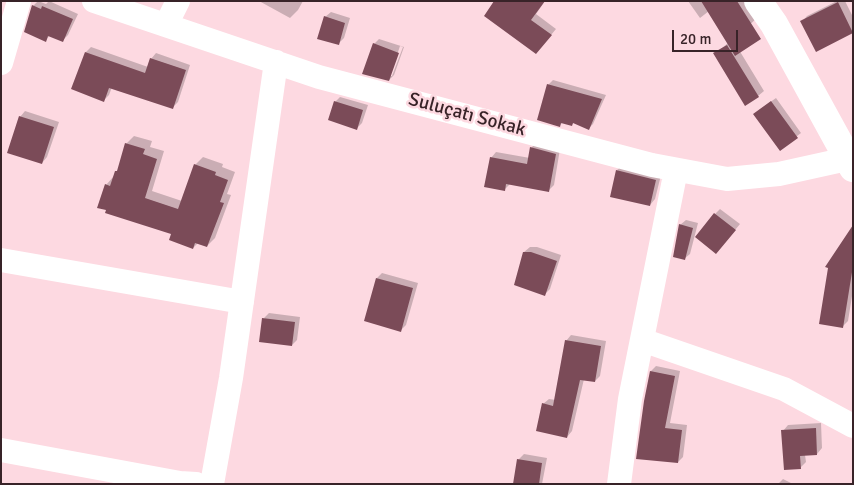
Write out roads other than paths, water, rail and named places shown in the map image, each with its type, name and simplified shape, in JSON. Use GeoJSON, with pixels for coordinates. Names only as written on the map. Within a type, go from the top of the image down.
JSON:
{"type":"FeatureCollection","features":[{"type":"Feature","properties":{"kind":"street"},"geometry":{"type":"LineString","coordinates":[[1,63],[19,1]]}},
{"type":"Feature","properties":{"kind":"street","name":"Suluçatı Sokak"},"geometry":{"type":"LineString","coordinates":[[94,1],[319,77],[652,166],[727,180],[850,164]]}},
{"type":"Feature","properties":{"kind":"street"},"geometry":{"type":"LineString","coordinates":[[166,25],[178,1]]}},
{"type":"Feature","properties":{"kind":"street"},"geometry":{"type":"LineString","coordinates":[[758,1],[774,24],[850,164]]}},
{"type":"Feature","properties":{"kind":"street"},"geometry":{"type":"LineString","coordinates":[[212,484],[231,378],[276,62]]}},
{"type":"Feature","properties":{"kind":"street"},"geometry":{"type":"LineString","coordinates":[[619,484],[630,399],[676,170]]}},
{"type":"Feature","properties":{"kind":"street"},"geometry":{"type":"LineString","coordinates":[[1,260],[242,302]]}},
{"type":"Feature","properties":{"kind":"street"},"geometry":{"type":"LineString","coordinates":[[642,340],[784,389],[853,426]]}},
{"type":"Feature","properties":{"kind":"street"},"geometry":{"type":"LineString","coordinates":[[1,450],[180,483],[196,484]]}}]}
